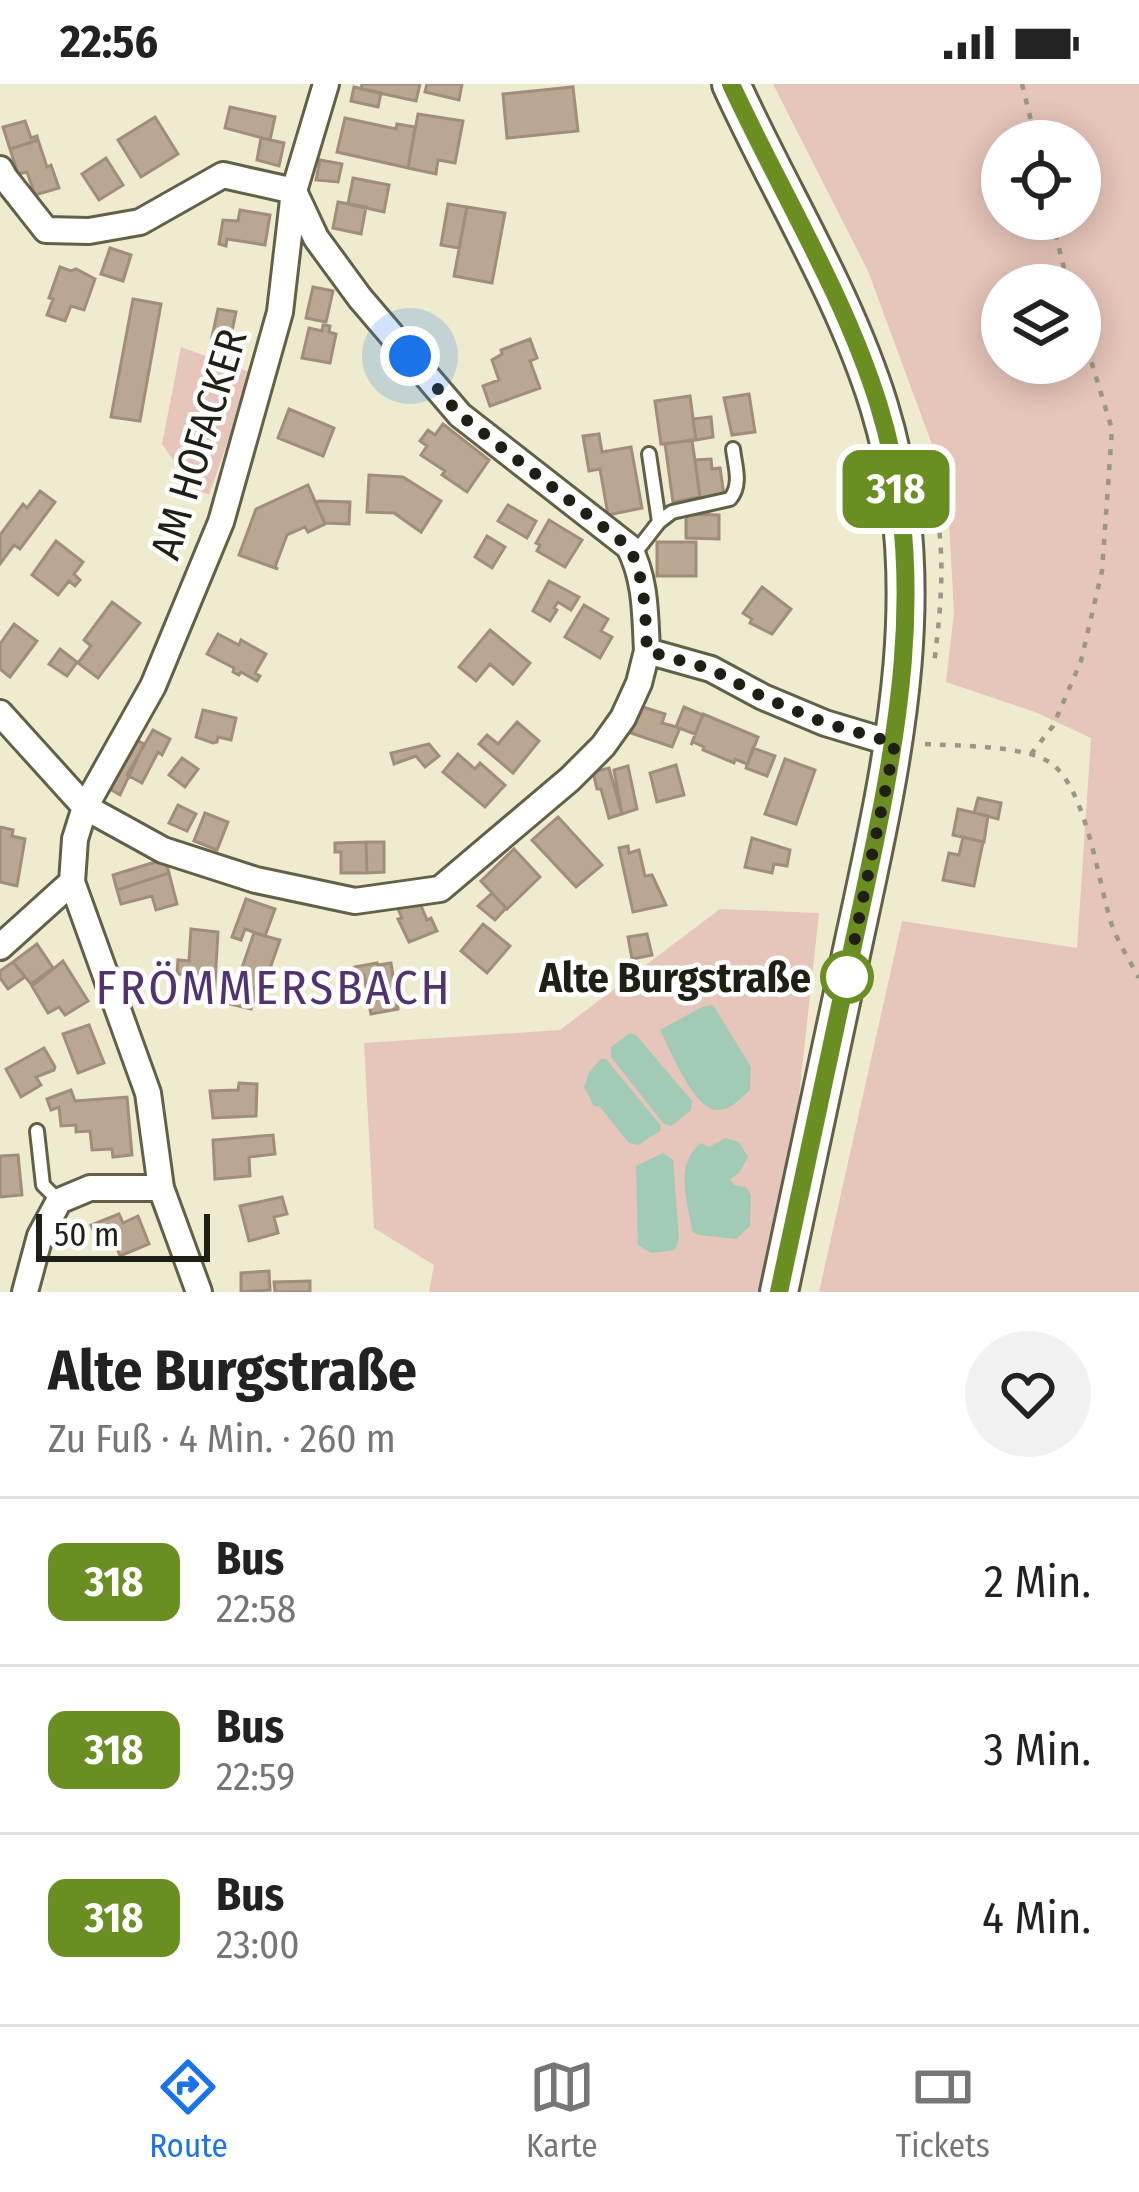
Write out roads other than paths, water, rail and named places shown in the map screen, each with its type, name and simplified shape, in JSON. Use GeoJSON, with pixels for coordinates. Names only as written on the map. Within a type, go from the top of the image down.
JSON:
{"type":"FeatureCollection","features":[{"type":"Feature","properties":{"kind":"main road"},"geometry":{"type":"LineString","coordinates":[[731,84],[838,301],[880,408],[907,555],[905,648],[895,743],[778,1292]]}},
{"type":"Feature","properties":{"kind":"street","name":"AM HOFACKER"},"geometry":{"type":"LineString","coordinates":[[72,882],[75,839],[85,807],[153,686],[221,522],[280,312],[294,191],[326,84]]}},
{"type":"Feature","properties":{"kind":"street"},"geometry":{"type":"LineString","coordinates":[[0,169],[46,230],[89,231],[140,222],[223,176],[294,191],[316,238],[360,298],[460,415],[629,547],[644,590],[647,651],[623,718],[570,779],[440,889],[355,901],[256,880],[163,850],[85,807],[0,712]]}},
{"type":"Feature","properties":{"kind":"street"},"geometry":{"type":"LineString","coordinates":[[647,651],[711,669],[825,723],[895,743]]}},
{"type":"Feature","properties":{"kind":"street"},"geometry":{"type":"LineString","coordinates":[[0,947],[72,882],[148,1093],[161,1188],[199,1292]]}},
{"type":"Feature","properties":{"kind":"street"},"geometry":{"type":"LineString","coordinates":[[25,1292],[40,1236],[58,1201],[90,1188],[161,1188]]}},
{"type":"Feature","properties":{"kind":"lane"},"geometry":{"type":"LineString","coordinates":[[633,555],[672,512],[730,500],[737,482],[733,448]]}},
{"type":"Feature","properties":{"kind":"lane"},"geometry":{"type":"LineString","coordinates":[[649,454],[659,522]]}},
{"type":"Feature","properties":{"kind":"lane"},"geometry":{"type":"LineString","coordinates":[[37,1132],[43,1185],[58,1201]]}},
{"type":"Feature","properties":{"kind":"place","name":"Alte Burgstraße"},"geometry":{"type":"Point","coordinates":[847,977]}},
{"type":"Feature","properties":{"kind":"district","name":"FRÖMMERSBACH"},"geometry":{"type":"Point","coordinates":[274,987]}}]}
